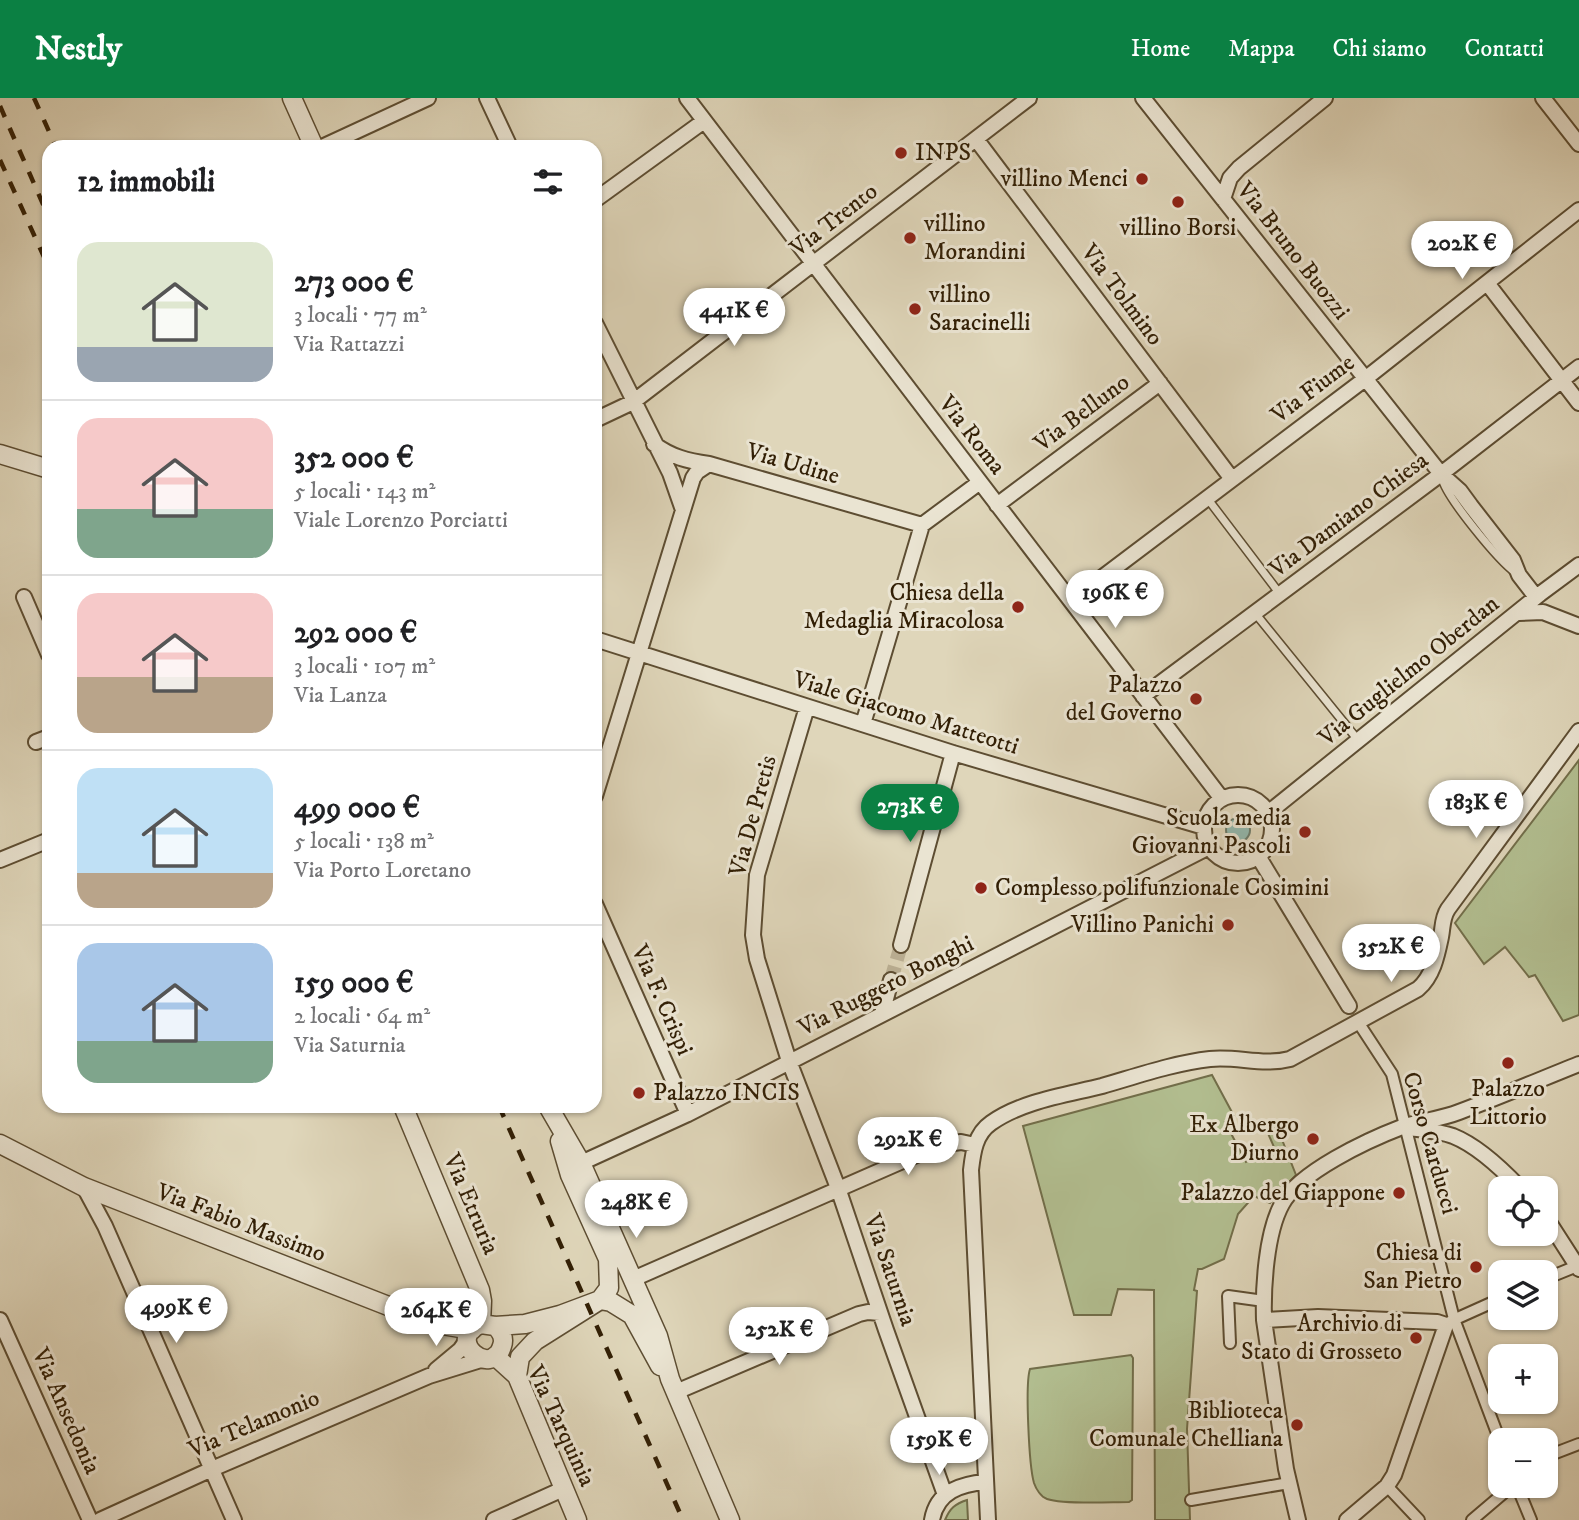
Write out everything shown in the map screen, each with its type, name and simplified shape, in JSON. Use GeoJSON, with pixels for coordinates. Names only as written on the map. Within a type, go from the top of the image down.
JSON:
{"type":"FeatureCollection","features":[{"type":"Feature","properties":{"kind":"street"},"geometry":{"type":"LineString","coordinates":[[292,98],[311,140]]}},
{"type":"Feature","properties":{"kind":"street"},"geometry":{"type":"LineString","coordinates":[[337,140],[428,98]]}},
{"type":"Feature","properties":{"kind":"street"},"geometry":{"type":"LineString","coordinates":[[487,98],[507,140]]}},
{"type":"Feature","properties":{"kind":"street","name":"Via Roma"},"geometry":{"type":"LineString","coordinates":[[687,98],[1222,799]]}},
{"type":"Feature","properties":{"kind":"street","name":"Via Trento"},"geometry":{"type":"LineString","coordinates":[[602,417],[633,402],[1029,98]]}},
{"type":"Feature","properties":{"kind":"street","name":"Via Bruno Buozzi"},"geometry":{"type":"LineString","coordinates":[[1143,98],[1441,474],[1460,491],[1488,536],[1513,560],[1519,575],[1536,597]]}},
{"type":"Feature","properties":{"kind":"street"},"geometry":{"type":"LineString","coordinates":[[1223,199],[1230,178],[1238,168],[1325,98]]}},
{"type":"Feature","properties":{"kind":"street"},"geometry":{"type":"LineString","coordinates":[[1543,98],[1579,145]]}},
{"type":"Feature","properties":{"kind":"street"},"geometry":{"type":"LineString","coordinates":[[602,195],[704,121]]}},
{"type":"Feature","properties":{"kind":"street","name":"Via Tolmino"},"geometry":{"type":"LineString","coordinates":[[976,139],[1232,480]]}},
{"type":"Feature","properties":{"kind":"street","name":"Via Fiume"},"geometry":{"type":"LineString","coordinates":[[1071,601],[1366,379],[1579,210]]}},
{"type":"Feature","properties":{"kind":"street"},"geometry":{"type":"LineString","coordinates":[[1487,283],[1579,403]]}},
{"type":"Feature","properties":{"kind":"street"},"geometry":{"type":"LineString","coordinates":[[602,338],[676,487],[683,510]]}},
{"type":"Feature","properties":{"kind":"street","name":"Via Damiano Chiesa"},"geometry":{"type":"LineString","coordinates":[[1143,696],[1441,474],[1579,367]]}},
{"type":"Feature","properties":{"kind":"street","name":"Via Belluno"},"geometry":{"type":"LineString","coordinates":[[997,505],[1160,383]]}},
{"type":"Feature","properties":{"kind":"street","name":"Via Udine"},"geometry":{"type":"LineString","coordinates":[[654,444],[676,457],[709,464],[922,526]]}},
{"type":"Feature","properties":{"kind":"street"},"geometry":{"type":"LineString","coordinates":[[0,454],[42,467]]}},
{"type":"Feature","properties":{"kind":"street"},"geometry":{"type":"LineString","coordinates":[[602,773],[693,478],[709,464]]}},
{"type":"Feature","properties":{"kind":"street"},"geometry":{"type":"LineString","coordinates":[[863,724],[922,526],[980,482]]}},
{"type":"Feature","properties":{"kind":"street","name":"Via Guglielmo Oberdan"},"geometry":{"type":"LineString","coordinates":[[1268,813],[1579,565]]}},
{"type":"Feature","properties":{"kind":"street"},"geometry":{"type":"LineString","coordinates":[[1553,615],[1551,599],[1564,577]]}},
{"type":"Feature","properties":{"kind":"street"},"geometry":{"type":"LineString","coordinates":[[24,597],[42,638]]}},
{"type":"Feature","properties":{"kind":"street"},"geometry":{"type":"LineString","coordinates":[[1517,614],[1534,611],[1553,615],[1579,626]]}},
{"type":"Feature","properties":{"kind":"street","name":"Viale Giacomo Matteotti"},"geometry":{"type":"LineString","coordinates":[[602,641],[953,753],[1204,827]]}},
{"type":"Feature","properties":{"kind":"street","name":"Via De Pretis"},"geometry":{"type":"LineString","coordinates":[[789,1061],[757,958],[753,935],[754,909],[757,875],[807,707]]}},
{"type":"Feature","properties":{"kind":"street"},"geometry":{"type":"LineString","coordinates":[[988,1520],[971,1170],[979,1136],[991,1123],[1021,1108],[1151,1072],[1210,1059],[1278,1063],[1339,1034],[1418,989],[1426,982],[1448,909],[1579,731]]}},
{"type":"Feature","properties":{"kind":"street"},"geometry":{"type":"LineString","coordinates":[[901,945],[953,753]]}},
{"type":"Feature","properties":{"kind":"street"},"geometry":{"type":"LineString","coordinates":[[1242,795],[1261,804],[1268,813],[1271,836],[1264,851],[1258,856],[1237,863],[1217,855],[1209,847],[1204,827],[1213,806],[1222,799],[1242,795]]}},
{"type":"Feature","properties":{"kind":"street"},"geometry":{"type":"LineString","coordinates":[[0,860],[42,843]]}},
{"type":"Feature","properties":{"kind":"street","name":"Via Ruggero Bonghi"},"geometry":{"type":"LineString","coordinates":[[581,1163],[688,1114],[1209,847]]}},
{"type":"Feature","properties":{"kind":"street"},"geometry":{"type":"LineString","coordinates":[[1258,856],[1349,1006],[1375,1013]]}},
{"type":"Feature","properties":{"kind":"street","name":"Via F. Crispi"},"geometry":{"type":"LineString","coordinates":[[602,920],[688,1114]]}},
{"type":"Feature","properties":{"kind":"street"},"geometry":{"type":"LineString","coordinates":[[882,1014],[891,980]]}},
{"type":"Feature","properties":{"kind":"street"},"geometry":{"type":"LineString","coordinates":[[1339,1034],[1349,1006]]}},
{"type":"Feature","properties":{"kind":"street","name":"Corso Carducci"},"geometry":{"type":"LineString","coordinates":[[1358,1023],[1392,1074],[1433,1228],[1450,1322],[1495,1428]]}},
{"type":"Feature","properties":{"kind":"street","name":"Via Saturnia"},"geometry":{"type":"LineString","coordinates":[[789,1061],[838,1188],[945,1494]]}},
{"type":"Feature","properties":{"kind":"street"},"geometry":{"type":"LineString","coordinates":[[1298,1520],[1289,1483],[1264,1320],[1269,1243],[1282,1204],[1304,1180],[1348,1151],[1404,1127],[1457,1113],[1579,1064]]}},
{"type":"Feature","properties":{"kind":"street","name":"Via Etruria"},"geometry":{"type":"LineString","coordinates":[[406,1113],[480,1290],[479,1330]]}},
{"type":"Feature","properties":{"kind":"street"},"geometry":{"type":"LineString","coordinates":[[551,1113],[581,1163],[658,1336],[673,1386],[730,1520]]}},
{"type":"Feature","properties":{"kind":"street"},"geometry":{"type":"LineString","coordinates":[[517,1376],[520,1357],[535,1341],[600,1300],[609,1288],[608,1259],[570,1175],[551,1113]]}},
{"type":"Feature","properties":{"kind":"street"},"geometry":{"type":"LineString","coordinates":[[1404,1127],[1452,1136],[1463,1141],[1508,1176]]}},
{"type":"Feature","properties":{"kind":"street"},"geometry":{"type":"LineString","coordinates":[[640,1276],[939,1145],[961,1142],[975,1145]]}},
{"type":"Feature","properties":{"kind":"street","name":"Via Fabio Massimo"},"geometry":{"type":"LineString","coordinates":[[0,1144],[84,1188],[431,1323],[479,1330],[525,1324],[600,1300]]}},
{"type":"Feature","properties":{"kind":"street"},"geometry":{"type":"LineString","coordinates":[[84,1188],[106,1226],[234,1520]]}},
{"type":"Feature","properties":{"kind":"street"},"geometry":{"type":"LineString","coordinates":[[1558,1236],[1578,1266],[1558,1274]]}},
{"type":"Feature","properties":{"kind":"street"},"geometry":{"type":"LineString","coordinates":[[1230,1343],[1227,1296],[1264,1301]]}},
{"type":"Feature","properties":{"kind":"street"},"geometry":{"type":"LineString","coordinates":[[600,1300],[611,1302],[632,1315],[655,1360],[673,1386]]}},
{"type":"Feature","properties":{"kind":"street"},"geometry":{"type":"LineString","coordinates":[[1264,1320],[1318,1317],[1450,1322],[1488,1305]]}},
{"type":"Feature","properties":{"kind":"street"},"geometry":{"type":"LineString","coordinates":[[673,1386],[859,1314],[880,1313]]}},
{"type":"Feature","properties":{"kind":"street","name":"Via Ansedonia"},"geometry":{"type":"LineString","coordinates":[[0,1320],[90,1520]]}},
{"type":"Feature","properties":{"kind":"street"},"geometry":{"type":"LineString","coordinates":[[1347,1520],[1387,1486],[1394,1475],[1424,1385],[1450,1322]]}},
{"type":"Feature","properties":{"kind":"street"},"geometry":{"type":"LineString","coordinates":[[479,1330],[502,1335],[502,1347],[490,1357],[479,1358],[470,1351],[479,1330]]}},
{"type":"Feature","properties":{"kind":"street","name":"Via Telamonio"},"geometry":{"type":"LineString","coordinates":[[429,1376],[479,1330]]}},
{"type":"Feature","properties":{"kind":"street","name":"Via Telamonio"},"geometry":{"type":"LineString","coordinates":[[100,1520],[429,1376],[490,1357]]}},
{"type":"Feature","properties":{"kind":"street","name":"Via Tarquinia"},"geometry":{"type":"LineString","coordinates":[[490,1357],[517,1376],[577,1520]]}},
{"type":"Feature","properties":{"kind":"street"},"geometry":{"type":"LineString","coordinates":[[1558,1452],[1579,1444]]}},
{"type":"Feature","properties":{"kind":"street"},"geometry":{"type":"LineString","coordinates":[[932,1520],[937,1504],[945,1494],[962,1484],[986,1482]]}},
{"type":"Feature","properties":{"kind":"street"},"geometry":{"type":"LineString","coordinates":[[1191,1500],[1289,1483]]}},
{"type":"Feature","properties":{"kind":"street"},"geometry":{"type":"LineString","coordinates":[[1387,1486],[1419,1520]]}},
{"type":"Feature","properties":{"kind":"street"},"geometry":{"type":"LineString","coordinates":[[494,1520],[563,1489]]}},
{"type":"Feature","properties":{"kind":"street"},"geometry":{"type":"LineString","coordinates":[[1472,1520],[1497,1498]]}},
{"type":"Feature","properties":{"kind":"street"},"geometry":{"type":"LineString","coordinates":[[1522,1498],[1531,1520]]}},
{"type":"Feature","properties":{"kind":"lane"},"geometry":{"type":"LineString","coordinates":[[1441,474],[1444,487],[1488,536]]}},
{"type":"Feature","properties":{"kind":"lane"},"geometry":{"type":"LineString","coordinates":[[1207,498],[1280,594]]}},
{"type":"Feature","properties":{"kind":"lane"},"geometry":{"type":"LineString","coordinates":[[1255,613],[1359,740]]}},
{"type":"Feature","properties":{"kind":"green space"},"geometry":{"type":"Polygon","coordinates":[[[1579,760],[1579,1015],[1563,1021],[1535,975],[1529,977],[1505,947],[1484,964],[1455,923],[1579,760]]]}},
{"type":"Feature","properties":{"kind":"green space"},"geometry":{"type":"Polygon","coordinates":[[[1212,1075],[1234,1116],[1225,1122],[1246,1162],[1274,1147],[1267,1131],[1277,1127],[1296,1175],[1270,1203],[1254,1196],[1238,1214],[1224,1259],[1198,1269],[1194,1290],[1197,1291],[1187,1429],[1190,1520],[1155,1520],[1154,1290],[1118,1289],[1111,1315],[1074,1315],[1023,1126],[1212,1075]]]}},
{"type":"Feature","properties":{"kind":"green space"},"geometry":{"type":"Polygon","coordinates":[[[1131,1355],[1132,1500],[1075,1503],[1045,1498],[1034,1483],[1031,1460],[1028,1407],[1030,1369],[1131,1355]]]}},
{"type":"Feature","properties":{"kind":"green space"},"geometry":{"type":"Polygon","coordinates":[[[967,1500],[968,1520],[945,1520],[953,1507],[967,1500]]]}},
{"type":"Feature","properties":{"kind":"water"},"geometry":{"type":"Polygon","coordinates":[[[1238,818],[1247,821],[1250,830],[1247,839],[1238,842],[1229,839],[1226,830],[1229,821],[1238,818]]]}},
{"type":"Feature","properties":{"kind":"tunnel"},"geometry":{"type":"LineString","coordinates":[[891,980],[901,945]]}},
{"type":"Feature","properties":{"kind":"railway"},"geometry":{"type":"LineString","coordinates":[[34,98],[53,140]]}},
{"type":"Feature","properties":{"kind":"railway"},"geometry":{"type":"LineString","coordinates":[[0,106],[42,202]]}},
{"type":"Feature","properties":{"kind":"railway"},"geometry":{"type":"LineString","coordinates":[[0,160],[42,253]]}},
{"type":"Feature","properties":{"kind":"railway"},"geometry":{"type":"LineString","coordinates":[[502,1113],[683,1520]]}},
{"type":"Feature","properties":{"kind":"place","name":"INPS"},"geometry":{"type":"Point","coordinates":[901,153]}},
{"type":"Feature","properties":{"kind":"place","name":"villino Menci"},"geometry":{"type":"Point","coordinates":[1142,179]}},
{"type":"Feature","properties":{"kind":"place","name":"villino Borsi"},"geometry":{"type":"Point","coordinates":[1178,202]}},
{"type":"Feature","properties":{"kind":"place","name":"villino Morandini"},"geometry":{"type":"Point","coordinates":[910,238]}},
{"type":"Feature","properties":{"kind":"place","name":"villino Saracinelli"},"geometry":{"type":"Point","coordinates":[915,309]}},
{"type":"Feature","properties":{"kind":"place","name":"Chiesa della Medaglia Miracolosa"},"geometry":{"type":"Point","coordinates":[1018,607]}},
{"type":"Feature","properties":{"kind":"place","name":"Palazzo del Governo"},"geometry":{"type":"Point","coordinates":[1196,699]}},
{"type":"Feature","properties":{"kind":"place","name":"Scuola media Giovanni Pascoli"},"geometry":{"type":"Point","coordinates":[1305,832]}},
{"type":"Feature","properties":{"kind":"place","name":"Complesso polifunzionale Cosimini"},"geometry":{"type":"Point","coordinates":[981,888]}},
{"type":"Feature","properties":{"kind":"place","name":"Villino Panichi"},"geometry":{"type":"Point","coordinates":[1228,925]}},
{"type":"Feature","properties":{"kind":"place","name":"Palazzo Littorio"},"geometry":{"type":"Point","coordinates":[1508,1063]}},
{"type":"Feature","properties":{"kind":"place","name":"Palazzo INCIS"},"geometry":{"type":"Point","coordinates":[639,1093]}},
{"type":"Feature","properties":{"kind":"place","name":"Ex Albergo Diurno"},"geometry":{"type":"Point","coordinates":[1313,1139]}},
{"type":"Feature","properties":{"kind":"place","name":"Palazzo del Giappone"},"geometry":{"type":"Point","coordinates":[1399,1193]}},
{"type":"Feature","properties":{"kind":"place","name":"Chiesa di San Pietro"},"geometry":{"type":"Point","coordinates":[1476,1267]}},
{"type":"Feature","properties":{"kind":"place","name":"Archivio di Stato di Grosseto"},"geometry":{"type":"Point","coordinates":[1416,1338]}},
{"type":"Feature","properties":{"kind":"place","name":"Biblioteca Comunale Chelliana"},"geometry":{"type":"Point","coordinates":[1297,1425]}}]}
